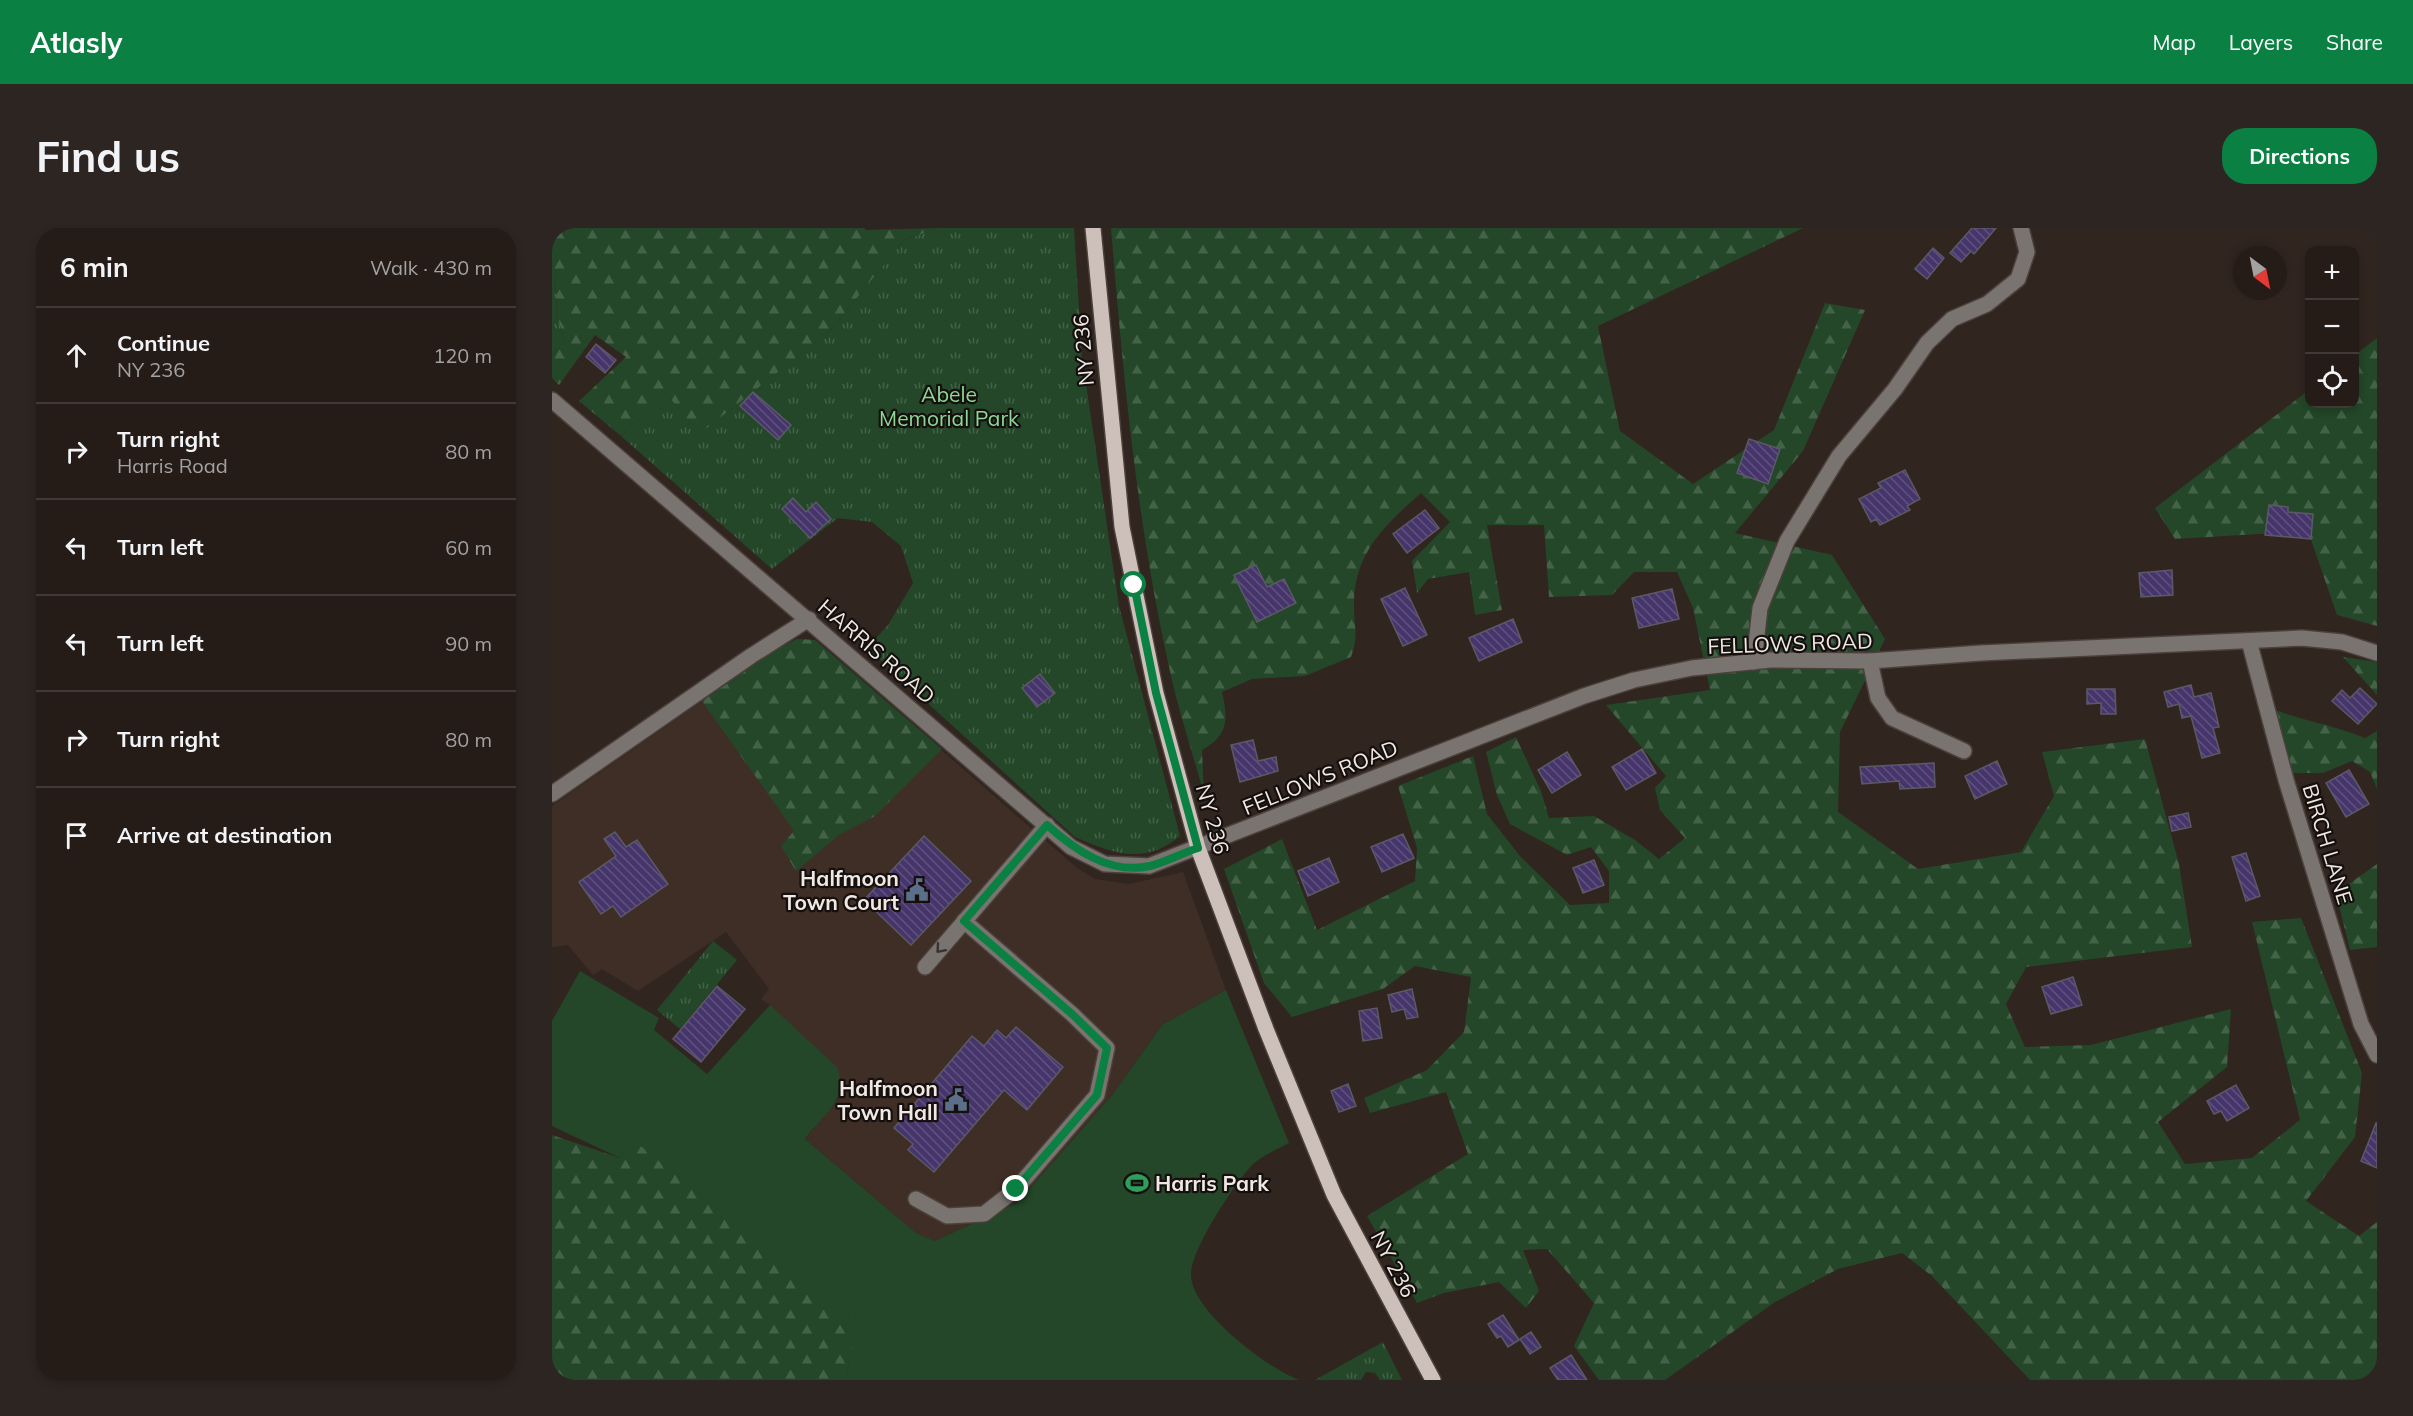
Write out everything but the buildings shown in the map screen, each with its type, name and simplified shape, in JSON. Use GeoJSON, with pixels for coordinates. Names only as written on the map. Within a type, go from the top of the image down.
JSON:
{"type":"FeatureCollection","features":[{"type":"Feature","properties":{"kind":"main road","name":"NY 236"},"geometry":{"type":"LineString","coordinates":[[1093,228],[1122,527],[1156,693],[1198,848],[1266,1029],[1334,1195],[1433,1380]]}},
{"type":"Feature","properties":{"kind":"street"},"geometry":{"type":"LineString","coordinates":[[1754,662],[1760,608],[1787,541],[1839,456],[1895,389],[1927,343],[1952,320],[1987,304],[2018,279],[2027,252],[2021,228]]}},
{"type":"Feature","properties":{"kind":"street","name":"HARRIS ROAD"},"geometry":{"type":"LineString","coordinates":[[552,400],[1071,847],[1105,864],[1149,866],[1198,848]]}},
{"type":"Feature","properties":{"kind":"street"},"geometry":{"type":"LineString","coordinates":[[552,794],[751,656],[809,619]]}},
{"type":"Feature","properties":{"kind":"street","name":"FELLOWS ROAD"},"geometry":{"type":"LineString","coordinates":[[1198,848],[1584,696],[1634,680],[1692,668],[1754,662],[1870,661],[1981,652],[2302,638],[2342,642],[2377,653]]}},
{"type":"Feature","properties":{"kind":"street","name":"BIRCH LANE"},"geometry":{"type":"LineString","coordinates":[[2249,641],[2286,780],[2361,1024],[2377,1055]]}},
{"type":"Feature","properties":{"kind":"street"},"geometry":{"type":"LineString","coordinates":[[1870,661],[1878,698],[1892,718],[1964,751]]}},
{"type":"Feature","properties":{"kind":"street"},"geometry":{"type":"LineString","coordinates":[[925,967],[1047,825]]}},
{"type":"Feature","properties":{"kind":"street"},"geometry":{"type":"LineString","coordinates":[[916,1199],[947,1216],[984,1214],[1016,1189],[1097,1095],[1107,1048],[1072,1014],[964,921]]}},
{"type":"Feature","properties":{"kind":"shaded area"},"geometry":{"type":"Polygon","coordinates":[[[797,639],[815,640],[1077,868],[1095,879],[1129,884],[1183,872],[1226,990],[1163,1024],[1113,1094],[1017,1203],[935,1241],[916,1233],[805,1139],[839,1098],[770,1005],[761,999],[769,989],[726,932],[638,991],[602,969],[593,975],[568,945],[552,947],[552,806],[777,649],[797,639]]]}},
{"type":"Feature","properties":{"kind":"green space"},"geometry":{"type":"Polygon","coordinates":[[[552,228],[864,228],[866,230],[939,228],[904,240],[829,332],[699,434],[666,393],[621,436],[579,401],[626,357],[595,335],[559,385],[552,378],[552,355],[565,341],[557,316],[555,271],[552,269],[552,228]]]}},
{"type":"Feature","properties":{"kind":"green space","name":"Abele Memorial Park"},"geometry":{"type":"Polygon","coordinates":[[[939,228],[1074,228],[1082,357],[1119,606],[1180,836],[1154,851],[1141,854],[1115,852],[1075,837],[867,648],[888,625],[913,583],[901,546],[872,522],[838,518],[772,569],[621,436],[666,393],[699,433],[829,332],[904,240],[939,228]]]}},
{"type":"Feature","properties":{"kind":"green space"},"geometry":{"type":"Polygon","coordinates":[[[1111,228],[1803,228],[1598,326],[1620,431],[1693,484],[1774,430],[1825,303],[1865,310],[1803,451],[1735,533],[1832,555],[1885,639],[1840,732],[1838,812],[1918,869],[2021,852],[2054,796],[2042,752],[2145,739],[2179,864],[2192,947],[2026,967],[2006,1004],[2025,1047],[2091,1045],[2231,1009],[2227,1067],[2158,1122],[2185,1164],[2252,1158],[2300,1120],[2252,922],[2301,918],[2362,1073],[2355,1137],[2306,1201],[2359,1236],[2377,1222],[2377,1380],[2030,1380],[1932,1276],[1902,1253],[1838,1269],[1775,1302],[1665,1380],[1599,1380],[1574,1346],[1594,1303],[1547,1249],[1523,1250],[1539,1291],[1526,1308],[1499,1282],[1444,1293],[1417,1303],[1367,1216],[1468,1154],[1446,1092],[1370,1113],[1364,1098],[1427,1070],[1464,1032],[1471,977],[1415,966],[1383,989],[1292,1017],[1264,983],[1224,869],[1282,839],[1317,930],[1415,881],[1417,848],[1398,786],[1473,756],[1487,814],[1520,856],[1570,905],[1609,903],[1609,871],[1591,847],[1567,855],[1510,824],[1497,795],[1486,752],[1516,737],[1541,791],[1549,818],[1594,816],[1635,840],[1659,859],[1685,838],[1660,810],[1655,788],[1666,776],[1606,705],[1710,690],[1693,608],[1677,572],[1634,572],[1612,595],[1549,597],[1544,525],[1487,525],[1502,610],[1475,615],[1469,572],[1428,579],[1417,593],[1412,561],[1450,522],[1421,493],[1383,530],[1365,556],[1355,588],[1355,637],[1351,657],[1305,676],[1252,679],[1222,692],[1225,718],[1222,732],[1202,750],[1204,795],[1173,683],[1148,558],[1132,449],[1111,228]]]}},
{"type":"Feature","properties":{"kind":"green space"},"geometry":{"type":"Polygon","coordinates":[[[552,269],[555,270],[557,316],[565,341],[552,355],[552,269]]]}},
{"type":"Feature","properties":{"kind":"green space"},"geometry":{"type":"Polygon","coordinates":[[[2377,338],[2377,626],[2337,615],[2308,531],[2175,539],[2155,508],[2305,393],[2305,408],[2359,408],[2359,352],[2377,338]]]}},
{"type":"Feature","properties":{"kind":"green space"},"geometry":{"type":"Polygon","coordinates":[[[797,639],[815,640],[942,749],[875,816],[839,835],[796,871],[781,846],[794,831],[702,701],[777,649],[797,639]]]}},
{"type":"Feature","properties":{"kind":"green space"},"geometry":{"type":"Polygon","coordinates":[[[2343,657],[2377,662],[2377,695],[2343,657]]]}},
{"type":"Feature","properties":{"kind":"green space"},"geometry":{"type":"Polygon","coordinates":[[[2275,710],[2365,738],[2377,731],[2377,789],[2370,772],[2352,761],[2323,773],[2292,773],[2275,710]]]}},
{"type":"Feature","properties":{"kind":"green space"},"geometry":{"type":"Polygon","coordinates":[[[2377,864],[2377,947],[2350,950],[2338,901],[2346,886],[2377,864]]]}},
{"type":"Feature","properties":{"kind":"green space"},"geometry":{"type":"Polygon","coordinates":[[[713,941],[737,960],[680,1029],[657,1010],[713,941]]]}},
{"type":"Feature","properties":{"kind":"green space","name":"Harris Park"},"geometry":{"type":"Polygon","coordinates":[[[580,971],[659,1018],[654,1030],[707,1074],[770,1005],[837,1067],[840,1089],[837,1098],[805,1139],[916,1233],[935,1241],[1017,1203],[1113,1094],[1163,1024],[1226,990],[1289,1143],[1257,1161],[1245,1173],[1206,1233],[1198,1249],[1191,1275],[1194,1289],[1217,1321],[1269,1364],[1299,1380],[845,1380],[858,1323],[632,1139],[620,1158],[552,1126],[552,1021],[580,971]]]}},
{"type":"Feature","properties":{"kind":"green space"},"geometry":{"type":"Polygon","coordinates":[[[552,1135],[620,1158],[632,1138],[859,1323],[845,1380],[552,1380],[552,1135]]]}},
{"type":"Feature","properties":{"kind":"green space"},"geometry":{"type":"Polygon","coordinates":[[[1383,1342],[1402,1380],[1380,1380],[1375,1373],[1366,1372],[1361,1380],[1315,1380],[1383,1342]]]}},
{"type":"Feature","properties":{"kind":"place","name":"Halfmoon Town Court"},"geometry":{"type":"Point","coordinates":[917,890]}},
{"type":"Feature","properties":{"kind":"place","name":"Halfmoon Town Hall"},"geometry":{"type":"Point","coordinates":[956,1100]}},
{"type":"Feature","properties":{"kind":"place","name":"Harris Park"},"geometry":{"type":"Point","coordinates":[1137,1183]}},
{"type":"Feature","properties":{"kind":"route"},"geometry":{"type":"LineString","coordinates":[[1016,1189],[1097,1095],[1107,1048],[1072,1014],[964,921],[1047,825],[1071,847],[1105,864],[1149,866],[1198,848],[1156,693],[1134,585]]}}]}
